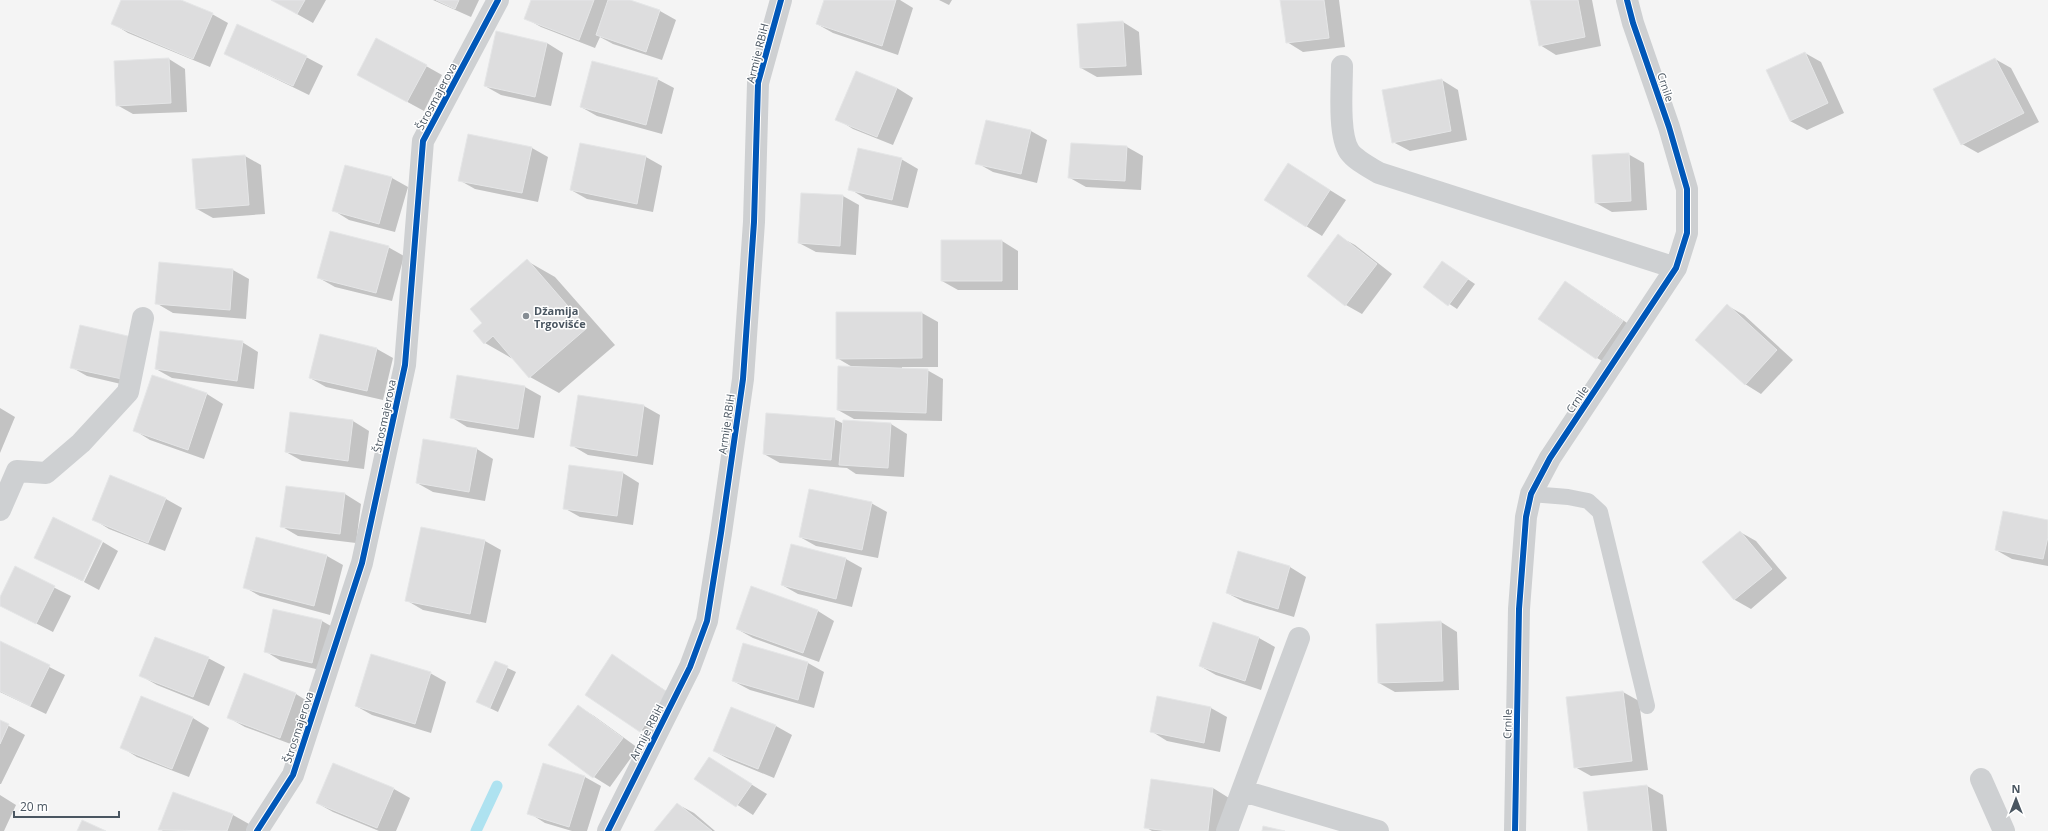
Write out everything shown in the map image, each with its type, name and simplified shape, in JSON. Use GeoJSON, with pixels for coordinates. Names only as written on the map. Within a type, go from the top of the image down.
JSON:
{"type":"FeatureCollection","features":[{"type":"Feature","properties":{"kind":"street","name":"Štrosmajerova"},"geometry":{"type":"LineString","coordinates":[[257,831],[293,775],[362,563],[405,365],[424,141],[498,0]]}},
{"type":"Feature","properties":{"kind":"street","name":"Armije RBiH"},"geometry":{"type":"LineString","coordinates":[[608,831],[690,667],[707,621],[743,379],[754,222],[758,83],[781,0]]}},
{"type":"Feature","properties":{"kind":"street","name":"Crnile"},"geometry":{"type":"LineString","coordinates":[[1515,831],[1519,609],[1526,517],[1531,494],[1550,458],[1676,268],[1687,233],[1687,189],[1669,127],[1633,23],[1627,0]]}},
{"type":"Feature","properties":{"kind":"street"},"geometry":{"type":"LineString","coordinates":[[1342,66],[1342,113],[1344,139],[1349,152],[1379,173],[1676,268]]}},
{"type":"Feature","properties":{"kind":"street"},"geometry":{"type":"LineString","coordinates":[[0,510],[17,471],[46,473],[81,442],[128,392],[143,318]]}},
{"type":"Feature","properties":{"kind":"street"},"geometry":{"type":"LineString","coordinates":[[1227,831],[1300,638]]}},
{"type":"Feature","properties":{"kind":"street"},"geometry":{"type":"LineString","coordinates":[[1981,779],[2004,831]]}},
{"type":"Feature","properties":{"kind":"street"},"geometry":{"type":"LineString","coordinates":[[1243,791],[1378,831]]}},
{"type":"Feature","properties":{"kind":"lane"},"geometry":{"type":"LineString","coordinates":[[1531,494],[1568,497],[1588,501],[1600,512],[1647,706]]}},
{"type":"Feature","properties":{"kind":"building"},"geometry":{"type":"Polygon","coordinates":[[[121,0],[181,0],[213,13],[193,59],[111,24],[121,0]]]}},
{"type":"Feature","properties":{"kind":"building"},"geometry":{"type":"Polygon","coordinates":[[[271,0],[305,0],[297,14],[271,0]]]}},
{"type":"Feature","properties":{"kind":"building"},"geometry":{"type":"Polygon","coordinates":[[[436,0],[459,0],[455,9],[436,0]]]}},
{"type":"Feature","properties":{"kind":"building"},"geometry":{"type":"Polygon","coordinates":[[[531,0],[594,0],[579,40],[524,19],[531,0]]]}},
{"type":"Feature","properties":{"kind":"building"},"geometry":{"type":"Polygon","coordinates":[[[608,0],[630,0],[660,10],[646,52],[596,35],[608,0]]]}},
{"type":"Feature","properties":{"kind":"building"},"geometry":{"type":"Polygon","coordinates":[[[824,0],[896,0],[882,46],[816,24],[824,0]]]}},
{"type":"Feature","properties":{"kind":"building"},"geometry":{"type":"Polygon","coordinates":[[[1280,0],[1324,0],[1329,38],[1286,43],[1280,0]]]}},
{"type":"Feature","properties":{"kind":"building"},"geometry":{"type":"Polygon","coordinates":[[[1530,0],[1578,0],[1585,37],[1539,46],[1530,0]]]}},
{"type":"Feature","properties":{"kind":"building"},"geometry":{"type":"Polygon","coordinates":[[[1123,21],[1126,66],[1080,68],[1077,24],[1123,21]]]}},
{"type":"Feature","properties":{"kind":"building"},"geometry":{"type":"Polygon","coordinates":[[[237,24],[307,56],[293,86],[224,54],[237,24]]]}},
{"type":"Feature","properties":{"kind":"building"},"geometry":{"type":"Polygon","coordinates":[[[496,31],[547,43],[535,97],[484,86],[496,31]]]}},
{"type":"Feature","properties":{"kind":"building"},"geometry":{"type":"Polygon","coordinates":[[[376,38],[427,65],[407,102],[357,75],[376,38]]]}},
{"type":"Feature","properties":{"kind":"building"},"geometry":{"type":"Polygon","coordinates":[[[1805,52],[1828,103],[1790,121],[1766,70],[1805,52]]]}},
{"type":"Feature","properties":{"kind":"building"},"geometry":{"type":"Polygon","coordinates":[[[169,58],[171,103],[116,106],[114,61],[169,58]]]}},
{"type":"Feature","properties":{"kind":"building"},"geometry":{"type":"Polygon","coordinates":[[[1995,58],[2024,113],[1961,145],[1933,89],[1995,58]]]}},
{"type":"Feature","properties":{"kind":"building"},"geometry":{"type":"Polygon","coordinates":[[[592,61],[658,78],[646,125],[580,107],[592,61]]]}},
{"type":"Feature","properties":{"kind":"building"},"geometry":{"type":"Polygon","coordinates":[[[856,71],[897,88],[877,137],[835,120],[856,71]]]}},
{"type":"Feature","properties":{"kind":"building"},"geometry":{"type":"Polygon","coordinates":[[[1442,79],[1451,131],[1392,143],[1382,90],[1442,79]]]}},
{"type":"Feature","properties":{"kind":"building"},"geometry":{"type":"Polygon","coordinates":[[[986,120],[1031,130],[1021,174],[975,164],[986,120]]]}},
{"type":"Feature","properties":{"kind":"building"},"geometry":{"type":"Polygon","coordinates":[[[468,134],[532,147],[522,193],[458,181],[468,134]]]}},
{"type":"Feature","properties":{"kind":"building"},"geometry":{"type":"Polygon","coordinates":[[[580,143],[646,156],[637,204],[570,190],[580,143]]]}},
{"type":"Feature","properties":{"kind":"building"},"geometry":{"type":"Polygon","coordinates":[[[1071,143],[1127,146],[1125,181],[1068,178],[1071,143]]]}},
{"type":"Feature","properties":{"kind":"building"},"geometry":{"type":"Polygon","coordinates":[[[858,148],[902,158],[892,200],[848,190],[858,148]]]}},
{"type":"Feature","properties":{"kind":"building"},"geometry":{"type":"Polygon","coordinates":[[[1629,153],[1631,201],[1595,203],[1592,155],[1629,153]]]}},
{"type":"Feature","properties":{"kind":"building"},"geometry":{"type":"Polygon","coordinates":[[[245,155],[249,205],[196,209],[192,159],[245,155]]]}},
{"type":"Feature","properties":{"kind":"building"},"geometry":{"type":"Polygon","coordinates":[[[1288,163],[1330,190],[1306,227],[1264,200],[1288,163]]]}},
{"type":"Feature","properties":{"kind":"building"},"geometry":{"type":"Polygon","coordinates":[[[345,165],[392,177],[379,224],[332,211],[345,165]]]}},
{"type":"Feature","properties":{"kind":"building"},"geometry":{"type":"Polygon","coordinates":[[[801,193],[843,195],[840,246],[798,243],[801,193]]]}},
{"type":"Feature","properties":{"kind":"building"},"geometry":{"type":"Polygon","coordinates":[[[330,231],[389,246],[376,293],[317,278],[330,231]]]}},
{"type":"Feature","properties":{"kind":"building"},"geometry":{"type":"Polygon","coordinates":[[[1338,234],[1377,264],[1345,306],[1307,276],[1338,234]]]}},
{"type":"Feature","properties":{"kind":"building"},"geometry":{"type":"Polygon","coordinates":[[[941,240],[1002,240],[1002,281],[941,281],[941,240]]]}},
{"type":"Feature","properties":{"kind":"building","name":"Džamija Trgovišće"},"geometry":{"type":"Polygon","coordinates":[[[527,259],[587,328],[529,378],[493,336],[484,344],[473,331],[482,323],[470,309],[527,259]]]}},
{"type":"Feature","properties":{"kind":"building"},"geometry":{"type":"Polygon","coordinates":[[[1442,261],[1468,279],[1448,306],[1423,287],[1442,261]]]}},
{"type":"Feature","properties":{"kind":"building"},"geometry":{"type":"Polygon","coordinates":[[[159,262],[233,269],[230,310],[155,304],[159,262]]]}},
{"type":"Feature","properties":{"kind":"building"},"geometry":{"type":"Polygon","coordinates":[[[1565,281],[1623,321],[1596,359],[1538,319],[1565,281]]]}},
{"type":"Feature","properties":{"kind":"building"},"geometry":{"type":"Polygon","coordinates":[[[1727,304],[1777,350],[1745,385],[1695,340],[1727,304]]]}},
{"type":"Feature","properties":{"kind":"building"},"geometry":{"type":"Polygon","coordinates":[[[836,312],[922,312],[922,358],[836,359],[836,312]]]}},
{"type":"Feature","properties":{"kind":"building"},"geometry":{"type":"Polygon","coordinates":[[[80,325],[132,337],[122,379],[70,368],[80,325]]]}},
{"type":"Feature","properties":{"kind":"building"},"geometry":{"type":"Polygon","coordinates":[[[160,331],[243,341],[237,381],[155,369],[160,331]]]}},
{"type":"Feature","properties":{"kind":"building"},"geometry":{"type":"Polygon","coordinates":[[[320,334],[377,348],[367,391],[309,378],[320,334]]]}},
{"type":"Feature","properties":{"kind":"building"},"geometry":{"type":"Polygon","coordinates":[[[838,366],[928,369],[926,413],[837,410],[838,366]]]}},
{"type":"Feature","properties":{"kind":"building"},"geometry":{"type":"Polygon","coordinates":[[[152,375],[207,393],[188,450],[133,431],[152,375]]]}},
{"type":"Feature","properties":{"kind":"building"},"geometry":{"type":"Polygon","coordinates":[[[457,375],[525,386],[518,429],[450,418],[457,375]]]}},
{"type":"Feature","properties":{"kind":"building"},"geometry":{"type":"Polygon","coordinates":[[[578,395],[644,405],[637,456],[570,446],[578,395]]]}},
{"type":"Feature","properties":{"kind":"building"},"geometry":{"type":"Polygon","coordinates":[[[290,412],[353,420],[348,461],[285,452],[290,412]]]}},
{"type":"Feature","properties":{"kind":"building"},"geometry":{"type":"Polygon","coordinates":[[[766,413],[835,418],[831,460],[763,454],[766,413]]]}},
{"type":"Feature","properties":{"kind":"building"},"geometry":{"type":"Polygon","coordinates":[[[843,420],[891,423],[888,468],[839,465],[843,420]]]}},
{"type":"Feature","properties":{"kind":"building"},"geometry":{"type":"Polygon","coordinates":[[[423,439],[477,448],[469,492],[416,483],[423,439]]]}},
{"type":"Feature","properties":{"kind":"building"},"geometry":{"type":"Polygon","coordinates":[[[569,465],[623,472],[617,516],[563,509],[569,465]]]}},
{"type":"Feature","properties":{"kind":"building"},"geometry":{"type":"Polygon","coordinates":[[[110,475],[166,498],[148,543],[92,520],[110,475]]]}},
{"type":"Feature","properties":{"kind":"building"},"geometry":{"type":"Polygon","coordinates":[[[286,486],[345,493],[340,534],[280,527],[286,486]]]}},
{"type":"Feature","properties":{"kind":"building"},"geometry":{"type":"Polygon","coordinates":[[[809,489],[872,502],[862,550],[799,537],[809,489]]]}},
{"type":"Feature","properties":{"kind":"building"},"geometry":{"type":"Polygon","coordinates":[[[2003,511],[2048,520],[2048,537],[2043,559],[1995,550],[2003,511]]]}},
{"type":"Feature","properties":{"kind":"building"},"geometry":{"type":"Polygon","coordinates":[[[53,517],[102,541],[83,581],[34,558],[53,517]]]}},
{"type":"Feature","properties":{"kind":"building"},"geometry":{"type":"Polygon","coordinates":[[[421,527],[485,540],[470,614],[405,601],[421,527]]]}},
{"type":"Feature","properties":{"kind":"building"},"geometry":{"type":"Polygon","coordinates":[[[1740,531],[1772,569],[1734,600],[1702,562],[1740,531]]]}},
{"type":"Feature","properties":{"kind":"building"},"geometry":{"type":"Polygon","coordinates":[[[256,537],[327,555],[314,606],[243,588],[256,537]]]}},
{"type":"Feature","properties":{"kind":"building"},"geometry":{"type":"Polygon","coordinates":[[[791,544],[846,558],[836,599],[781,585],[791,544]]]}},
{"type":"Feature","properties":{"kind":"building"},"geometry":{"type":"Polygon","coordinates":[[[1238,551],[1290,566],[1278,609],[1226,593],[1238,551]]]}},
{"type":"Feature","properties":{"kind":"building"},"geometry":{"type":"Polygon","coordinates":[[[15,566],[55,586],[36,624],[0,606],[0,597],[15,566]]]}},
{"type":"Feature","properties":{"kind":"building"},"geometry":{"type":"Polygon","coordinates":[[[751,586],[818,610],[803,653],[736,629],[751,586]]]}},
{"type":"Feature","properties":{"kind":"building"},"geometry":{"type":"Polygon","coordinates":[[[273,609],[322,620],[312,663],[264,652],[273,609]]]}},
{"type":"Feature","properties":{"kind":"building"},"geometry":{"type":"Polygon","coordinates":[[[1441,621],[1443,681],[1378,683],[1376,624],[1441,621]]]}},
{"type":"Feature","properties":{"kind":"building"},"geometry":{"type":"Polygon","coordinates":[[[1213,622],[1259,637],[1245,681],[1199,666],[1213,622]]]}},
{"type":"Feature","properties":{"kind":"building"},"geometry":{"type":"Polygon","coordinates":[[[155,637],[209,657],[193,697],[139,676],[155,637]]]}},
{"type":"Feature","properties":{"kind":"building"},"geometry":{"type":"Polygon","coordinates":[[[0,641],[50,665],[30,706],[0,691],[0,641]]]}},
{"type":"Feature","properties":{"kind":"building"},"geometry":{"type":"Polygon","coordinates":[[[743,643],[808,662],[798,700],[732,681],[743,643]]]}},
{"type":"Feature","properties":{"kind":"building"},"geometry":{"type":"Polygon","coordinates":[[[371,654],[431,672],[415,724],[355,706],[371,654]]]}},
{"type":"Feature","properties":{"kind":"building"},"geometry":{"type":"Polygon","coordinates":[[[612,654],[667,692],[640,732],[585,695],[612,654]]]}},
{"type":"Feature","properties":{"kind":"building"},"geometry":{"type":"Polygon","coordinates":[[[495,661],[508,666],[490,708],[476,702],[495,661]]]}},
{"type":"Feature","properties":{"kind":"building"},"geometry":{"type":"Polygon","coordinates":[[[244,673],[296,693],[280,738],[227,718],[244,673]]]}},
{"type":"Feature","properties":{"kind":"building"},"geometry":{"type":"Polygon","coordinates":[[[1623,691],[1632,761],[1574,768],[1566,697],[1623,691]]]}},
{"type":"Feature","properties":{"kind":"building"},"geometry":{"type":"Polygon","coordinates":[[[141,696],[193,717],[172,769],[120,748],[141,696]]]}},
{"type":"Feature","properties":{"kind":"building"},"geometry":{"type":"Polygon","coordinates":[[[1157,696],[1211,707],[1204,743],[1150,732],[1157,696]]]}},
{"type":"Feature","properties":{"kind":"building"},"geometry":{"type":"Polygon","coordinates":[[[578,705],[623,738],[593,778],[548,745],[578,705]]]}},
{"type":"Feature","properties":{"kind":"building"},"geometry":{"type":"Polygon","coordinates":[[[731,707],[776,725],[758,769],[713,751],[731,707]]]}},
{"type":"Feature","properties":{"kind":"building"},"geometry":{"type":"Polygon","coordinates":[[[0,720],[9,724],[0,744],[0,720]]]}},
{"type":"Feature","properties":{"kind":"building"},"geometry":{"type":"Polygon","coordinates":[[[709,757],[752,784],[736,807],[694,779],[709,757]]]}},
{"type":"Feature","properties":{"kind":"building"},"geometry":{"type":"Polygon","coordinates":[[[333,763],[394,788],[377,828],[316,803],[333,763]]]}},
{"type":"Feature","properties":{"kind":"building"},"geometry":{"type":"Polygon","coordinates":[[[543,763],[585,776],[569,827],[527,814],[543,763]]]}},
{"type":"Feature","properties":{"kind":"building"},"geometry":{"type":"Polygon","coordinates":[[[1151,779],[1213,788],[1208,831],[1168,831],[1144,828],[1151,779]]]}},
{"type":"Feature","properties":{"kind":"building"},"geometry":{"type":"Polygon","coordinates":[[[1647,785],[1652,831],[1588,831],[1583,792],[1647,785]]]}},
{"type":"Feature","properties":{"kind":"building"},"geometry":{"type":"Polygon","coordinates":[[[173,792],[233,814],[227,831],[158,830],[173,792]]]}},
{"type":"Feature","properties":{"kind":"building"},"geometry":{"type":"Polygon","coordinates":[[[677,803],[712,831],[654,831],[677,803]]]}},
{"type":"Feature","properties":{"kind":"building"},"geometry":{"type":"Polygon","coordinates":[[[82,820],[106,831],[77,831],[82,820]]]}},
{"type":"Feature","properties":{"kind":"building"},"geometry":{"type":"Polygon","coordinates":[[[1263,826],[1285,831],[1262,831],[1263,826]]]}},
{"type":"Feature","properties":{"kind":"waterway"},"geometry":{"type":"LineString","coordinates":[[476,831],[497,786]]}},
{"type":"Feature","properties":{"kind":"cycle path"},"geometry":{"type":"LineString","coordinates":[[257,831],[293,775],[362,563],[405,365],[423,141],[498,0]]}},
{"type":"Feature","properties":{"kind":"cycle path"},"geometry":{"type":"LineString","coordinates":[[608,831],[690,667],[707,621],[743,379],[754,222],[758,83],[781,0]]}},
{"type":"Feature","properties":{"kind":"cycle path"},"geometry":{"type":"LineString","coordinates":[[1515,831],[1519,609],[1526,517],[1531,494],[1550,458],[1676,268],[1687,233],[1687,189],[1669,127],[1633,23],[1627,0]]}},
{"type":"Feature","properties":{"kind":"place","name":"Džamija Trgovišće"},"geometry":{"type":"Point","coordinates":[526,316]}}]}
